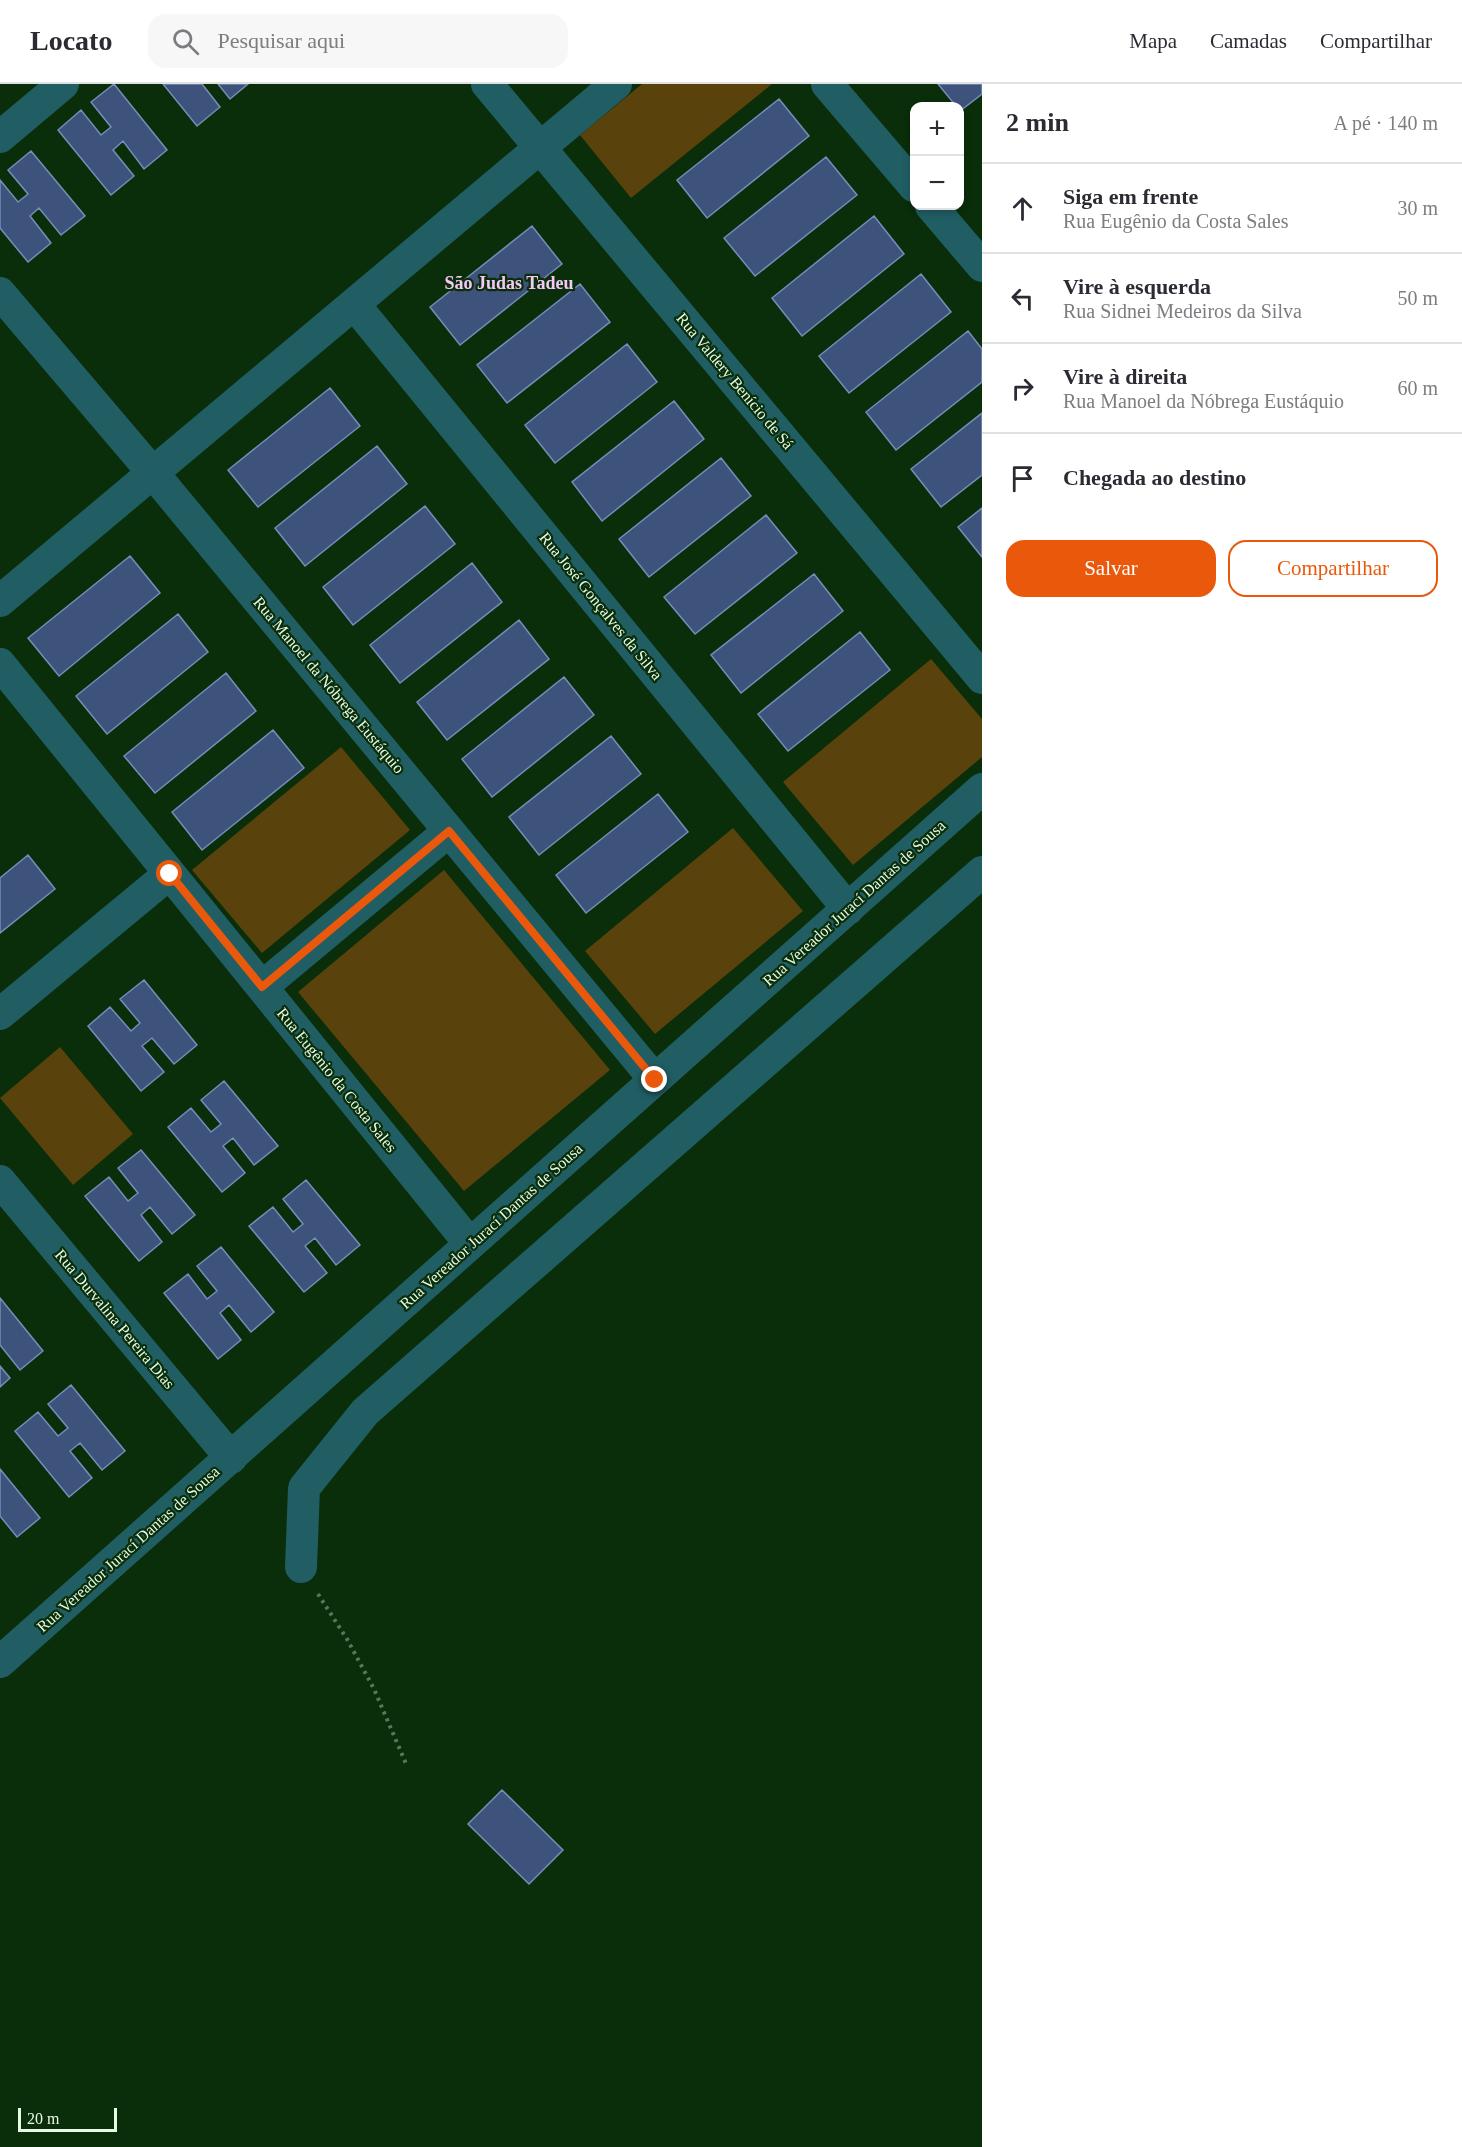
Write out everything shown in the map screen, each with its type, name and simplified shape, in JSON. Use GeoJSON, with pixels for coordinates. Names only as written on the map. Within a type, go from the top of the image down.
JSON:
{"type":"FeatureCollection","features":[{"type":"Feature","properties":{"kind":"street"},"geometry":{"type":"LineString","coordinates":[[0,136],[63,84]]}},
{"type":"Feature","properties":{"kind":"street","name":"Rua Valdery Benício de Sá"},"geometry":{"type":"LineString","coordinates":[[487,84],[982,678]]}},
{"type":"Feature","properties":{"kind":"street"},"geometry":{"type":"LineString","coordinates":[[0,601],[616,84]]}},
{"type":"Feature","properties":{"kind":"street"},"geometry":{"type":"LineString","coordinates":[[827,84],[910,180]]}},
{"type":"Feature","properties":{"kind":"street"},"geometry":{"type":"LineString","coordinates":[[934,210],[982,266]]}},
{"type":"Feature","properties":{"kind":"street","name":"Rua Manoel da Nóbrega Eustáquio"},"geometry":{"type":"LineString","coordinates":[[0,293],[153,472],[655,1080]]}},
{"type":"Feature","properties":{"kind":"street","name":"Rua José Gonçalves da Silva"},"geometry":{"type":"LineString","coordinates":[[354,303],[848,909]]}},
{"type":"Feature","properties":{"kind":"street","name":"Rua Eugênio da Costa Sales"},"geometry":{"type":"LineString","coordinates":[[0,664],[470,1244]]}},
{"type":"Feature","properties":{"kind":"street","name":"Rua Vereador Jurací Dantas de Sousa"},"geometry":{"type":"LineString","coordinates":[[0,1662],[982,789]]}},
{"type":"Feature","properties":{"kind":"street"},"geometry":{"type":"LineString","coordinates":[[262,987],[449,831]]}},
{"type":"Feature","properties":{"kind":"street"},"geometry":{"type":"LineString","coordinates":[[301,1567],[304,1488],[365,1412],[982,872]]}},
{"type":"Feature","properties":{"kind":"street"},"geometry":{"type":"LineString","coordinates":[[0,1014],[170,874]]}},
{"type":"Feature","properties":{"kind":"street","name":"Rua Durvalina Pereira Dias"},"geometry":{"type":"LineString","coordinates":[[0,1181],[231,1458]]}},
{"type":"Feature","properties":{"kind":"path"},"geometry":{"type":"LineString","coordinates":[[301,1567],[347,1639],[363,1669],[407,1766]]}},
{"type":"Feature","properties":{"kind":"shaded area"},"geometry":{"type":"Polygon","coordinates":[[[642,84],[772,84],[631,198],[580,135],[642,84]]]}},
{"type":"Feature","properties":{"kind":"shaded area"},"geometry":{"type":"Polygon","coordinates":[[[931,659],[982,719],[982,757],[853,865],[783,782],[931,659]]]}},
{"type":"Feature","properties":{"kind":"shaded area"},"geometry":{"type":"Polygon","coordinates":[[[341,747],[410,830],[262,953],[192,870],[341,747]]]}},
{"type":"Feature","properties":{"kind":"shaded area"},"geometry":{"type":"Polygon","coordinates":[[[733,828],[803,911],[655,1034],[585,951],[733,828]]]}},
{"type":"Feature","properties":{"kind":"shaded area"},"geometry":{"type":"Polygon","coordinates":[[[444,870],[610,1070],[464,1191],[298,992],[444,870]]]}},
{"type":"Feature","properties":{"kind":"shaded area"},"geometry":{"type":"Polygon","coordinates":[[[60,1047],[133,1134],[73,1185],[0,1098],[60,1047]]]}},
{"type":"Feature","properties":{"kind":"building"},"geometry":{"type":"Polygon","coordinates":[[[114,84],[167,150],[144,169],[123,141],[113,150],[134,176],[111,195],[58,130],[81,110],[101,135],[111,127],[91,102],[114,84]]]}},
{"type":"Feature","properties":{"kind":"building"},"geometry":{"type":"Polygon","coordinates":[[[163,84],[202,84],[220,107],[197,126],[163,84]]]}},
{"type":"Feature","properties":{"kind":"building"},"geometry":{"type":"Polygon","coordinates":[[[218,84],[248,84],[230,99],[218,84]]]}},
{"type":"Feature","properties":{"kind":"building"},"geometry":{"type":"Polygon","coordinates":[[[938,84],[982,84],[982,94],[964,108],[964,102],[953,102],[938,84]]]}},
{"type":"Feature","properties":{"kind":"building"},"geometry":{"type":"Polygon","coordinates":[[[779,99],[809,136],[707,218],[677,180],[779,99]]]}},
{"type":"Feature","properties":{"kind":"building"},"geometry":{"type":"Polygon","coordinates":[[[31,151],[85,216],[61,235],[39,208],[30,216],[51,243],[28,262],[0,228],[0,180],[18,202],[28,194],[8,170],[31,151]]]}},
{"type":"Feature","properties":{"kind":"building"},"geometry":{"type":"Polygon","coordinates":[[[826,157],[857,195],[755,276],[724,238],[826,157]]]}},
{"type":"Feature","properties":{"kind":"building"},"geometry":{"type":"Polygon","coordinates":[[[874,216],[904,254],[802,336],[772,298],[874,216]]]}},
{"type":"Feature","properties":{"kind":"building"},"geometry":{"type":"Polygon","coordinates":[[[532,226],[562,264],[460,345],[430,307],[532,226]]]}},
{"type":"Feature","properties":{"kind":"building"},"geometry":{"type":"Polygon","coordinates":[[[921,274],[951,312],[849,393],[819,356],[921,274]]]}},
{"type":"Feature","properties":{"kind":"building"},"geometry":{"type":"Polygon","coordinates":[[[580,284],[610,322],[507,403],[477,365],[580,284]]]}},
{"type":"Feature","properties":{"kind":"building"},"geometry":{"type":"Polygon","coordinates":[[[968,331],[982,349],[982,382],[896,450],[866,412],[968,331]]]}},
{"type":"Feature","properties":{"kind":"building"},"geometry":{"type":"Polygon","coordinates":[[[627,344],[657,382],[555,463],[525,425],[627,344]]]}},
{"type":"Feature","properties":{"kind":"building"},"geometry":{"type":"Polygon","coordinates":[[[330,388],[360,426],[258,507],[228,470],[330,388]]]}},
{"type":"Feature","properties":{"kind":"building"},"geometry":{"type":"Polygon","coordinates":[[[674,401],[704,439],[602,521],[572,482],[674,401]]]}},
{"type":"Feature","properties":{"kind":"building"},"geometry":{"type":"Polygon","coordinates":[[[982,413],[982,475],[941,507],[911,469],[982,413]]]}},
{"type":"Feature","properties":{"kind":"building"},"geometry":{"type":"Polygon","coordinates":[[[377,446],[407,484],[305,566],[275,528],[377,446]]]}},
{"type":"Feature","properties":{"kind":"building"},"geometry":{"type":"Polygon","coordinates":[[[721,458],[751,496],[649,577],[619,539],[721,458]]]}},
{"type":"Feature","properties":{"kind":"building"},"geometry":{"type":"Polygon","coordinates":[[[425,506],[455,544],[353,625],[323,587],[425,506]]]}},
{"type":"Feature","properties":{"kind":"building"},"geometry":{"type":"Polygon","coordinates":[[[982,508],[982,557],[958,527],[982,508]]]}},
{"type":"Feature","properties":{"kind":"building"},"geometry":{"type":"Polygon","coordinates":[[[766,515],[797,553],[695,634],[664,597],[766,515]]]}},
{"type":"Feature","properties":{"kind":"building"},"geometry":{"type":"Polygon","coordinates":[[[130,556],[160,593],[59,676],[28,638],[130,556]]]}},
{"type":"Feature","properties":{"kind":"building"},"geometry":{"type":"Polygon","coordinates":[[[472,563],[502,602],[400,683],[370,645],[472,563]]]}},
{"type":"Feature","properties":{"kind":"building"},"geometry":{"type":"Polygon","coordinates":[[[814,574],[843,611],[741,693],[711,655],[814,574]]]}},
{"type":"Feature","properties":{"kind":"building"},"geometry":{"type":"Polygon","coordinates":[[[178,614],[208,652],[107,734],[76,696],[178,614]]]}},
{"type":"Feature","properties":{"kind":"building"},"geometry":{"type":"Polygon","coordinates":[[[519,620],[549,659],[447,740],[417,702],[519,620]]]}},
{"type":"Feature","properties":{"kind":"building"},"geometry":{"type":"Polygon","coordinates":[[[860,632],[890,670],[788,751],[758,714],[860,632]]]}},
{"type":"Feature","properties":{"kind":"building"},"geometry":{"type":"Polygon","coordinates":[[[226,673],[256,711],[155,793],[124,756],[226,673]]]}},
{"type":"Feature","properties":{"kind":"building"},"geometry":{"type":"Polygon","coordinates":[[[564,677],[594,715],[492,797],[462,759],[564,677]]]}},
{"type":"Feature","properties":{"kind":"building"},"geometry":{"type":"Polygon","coordinates":[[[273,730],[304,768],[202,850],[172,812],[273,730]]]}},
{"type":"Feature","properties":{"kind":"building"},"geometry":{"type":"Polygon","coordinates":[[[611,736],[641,774],[539,855],[509,817],[611,736]]]}},
{"type":"Feature","properties":{"kind":"building"},"geometry":{"type":"Polygon","coordinates":[[[658,794],[688,832],[586,913],[556,875],[658,794]]]}},
{"type":"Feature","properties":{"kind":"building"},"geometry":{"type":"Polygon","coordinates":[[[28,855],[55,889],[0,933],[0,878],[28,855]]]}},
{"type":"Feature","properties":{"kind":"building"},"geometry":{"type":"Polygon","coordinates":[[[144,980],[197,1045],[174,1064],[152,1038],[142,1046],[164,1072],[141,1091],[88,1026],[110,1007],[131,1031],[140,1023],[120,999],[144,980]]]}},
{"type":"Feature","properties":{"kind":"building"},"geometry":{"type":"Polygon","coordinates":[[[224,1081],[278,1146],[254,1165],[233,1138],[223,1146],[245,1173],[222,1192],[168,1127],[191,1108],[211,1132],[221,1124],[201,1100],[224,1081]]]}},
{"type":"Feature","properties":{"kind":"building"},"geometry":{"type":"Polygon","coordinates":[[[141,1150],[195,1215],[172,1234],[150,1207],[141,1215],[162,1242],[139,1261],[85,1196],[109,1177],[128,1201],[138,1193],[118,1168],[141,1150]]]}},
{"type":"Feature","properties":{"kind":"building"},"geometry":{"type":"Polygon","coordinates":[[[306,1180],[360,1245],[336,1265],[315,1238],[305,1246],[327,1273],[304,1292],[249,1226],[273,1207],[293,1232],[303,1224],[283,1199],[306,1180]]]}},
{"type":"Feature","properties":{"kind":"building"},"geometry":{"type":"Polygon","coordinates":[[[221,1247],[274,1312],[251,1332],[229,1305],[220,1313],[241,1340],[218,1359],[164,1293],[188,1274],[207,1299],[217,1291],[197,1266],[221,1247]]]}},
{"type":"Feature","properties":{"kind":"building"},"geometry":{"type":"Polygon","coordinates":[[[0,1298],[43,1351],[20,1370],[0,1345],[0,1298]]]}},
{"type":"Feature","properties":{"kind":"building"},"geometry":{"type":"Polygon","coordinates":[[[0,1366],[10,1378],[0,1387],[0,1366]]]}},
{"type":"Feature","properties":{"kind":"building"},"geometry":{"type":"Polygon","coordinates":[[[71,1385],[125,1451],[102,1470],[80,1443],[70,1451],[92,1478],[69,1497],[15,1431],[38,1412],[58,1436],[68,1428],[48,1404],[71,1385]]]}},
{"type":"Feature","properties":{"kind":"building"},"geometry":{"type":"Polygon","coordinates":[[[0,1469],[40,1518],[17,1537],[0,1516],[0,1469]]]}},
{"type":"Feature","properties":{"kind":"building"},"geometry":{"type":"Polygon","coordinates":[[[502,1790],[563,1850],[529,1884],[468,1824],[502,1790]]]}},
{"type":"Feature","properties":{"kind":"district","name":"São Judas Tadeu"},"geometry":{"type":"Point","coordinates":[509,283]}},
{"type":"Feature","properties":{"kind":"route"},"geometry":{"type":"LineString","coordinates":[[170,874],[262,987],[449,831],[655,1080]]}}]}
